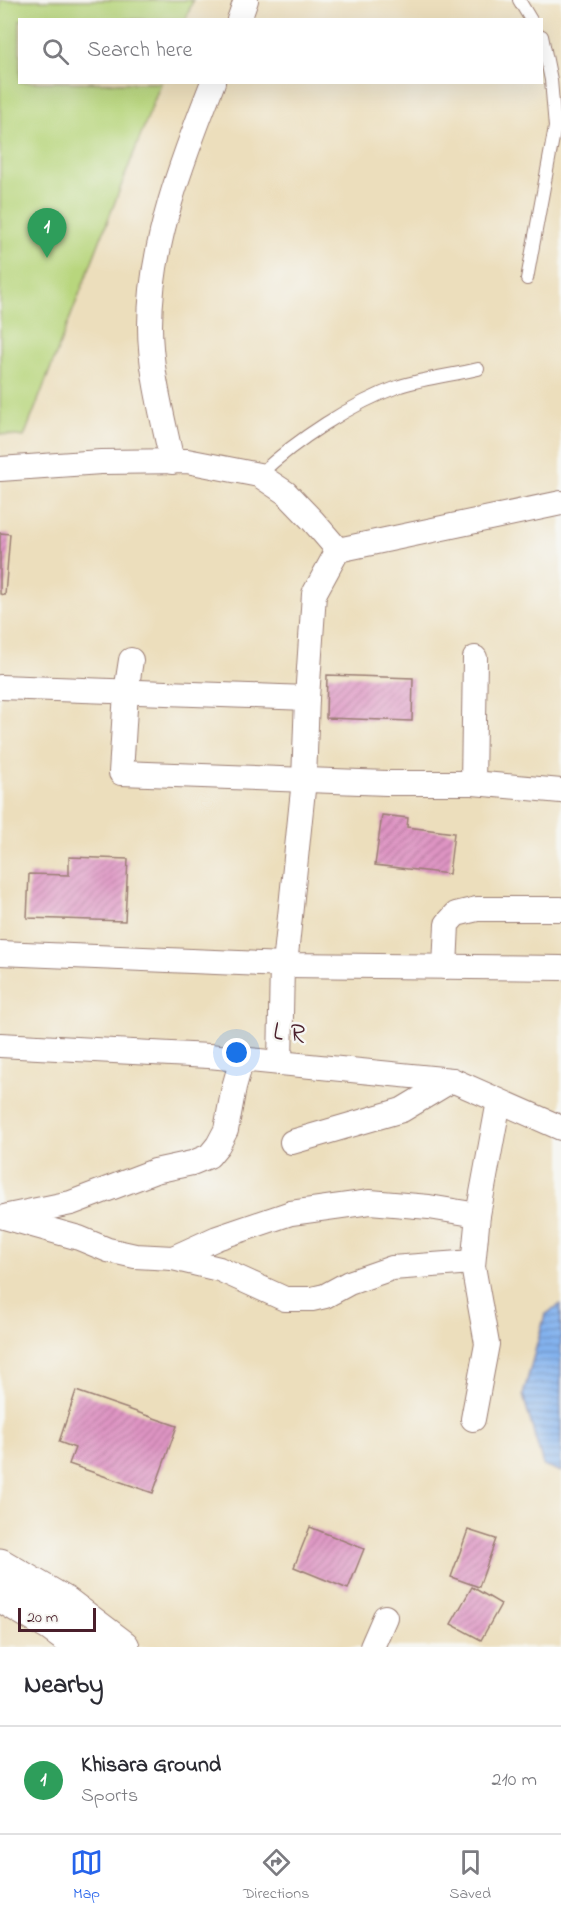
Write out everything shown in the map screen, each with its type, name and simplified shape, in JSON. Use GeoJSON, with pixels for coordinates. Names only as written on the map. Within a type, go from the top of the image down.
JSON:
{"type":"FeatureCollection","features":[{"type":"Feature","properties":{"kind":"highway"},"geometry":{"type":"LineString","coordinates":[[0,1565],[65,1603],[123,1647]]}},
{"type":"Feature","properties":{"kind":"highway"},"geometry":{"type":"LineString","coordinates":[[0,1595],[51,1625],[81,1647]]}},
{"type":"Feature","properties":{"kind":"street"},"geometry":{"type":"LineString","coordinates":[[240,18],[246,0]]}},
{"type":"Feature","properties":{"kind":"street"},"geometry":{"type":"LineString","coordinates":[[172,462],[155,375],[150,327],[153,283],[161,239],[185,154],[212,84]]}},
{"type":"Feature","properties":{"kind":"street"},"geometry":{"type":"LineString","coordinates":[[0,469],[101,462],[188,462],[259,474],[286,493],[338,550]]}},
{"type":"Feature","properties":{"kind":"street"},"geometry":{"type":"LineString","coordinates":[[280,1063],[284,965],[304,780],[314,594],[338,550],[561,503]]}},
{"type":"Feature","properties":{"kind":"street"},"geometry":{"type":"LineString","coordinates":[[473,783],[475,658]]}},
{"type":"Feature","properties":{"kind":"street"},"geometry":{"type":"LineString","coordinates":[[131,660],[126,692],[121,773],[387,783],[473,783],[561,791]]}},
{"type":"Feature","properties":{"kind":"street"},"geometry":{"type":"LineString","coordinates":[[0,687],[307,698]]}},
{"type":"Feature","properties":{"kind":"street"},"geometry":{"type":"LineString","coordinates":[[445,967],[447,924],[456,914],[477,909],[561,909]]}},
{"type":"Feature","properties":{"kind":"street"},"geometry":{"type":"LineString","coordinates":[[0,953],[284,965],[561,968]]}},
{"type":"Feature","properties":{"kind":"street","name":"L R"},"geometry":{"type":"LineString","coordinates":[[0,1045],[209,1056],[452,1080],[561,1128]]}},
{"type":"Feature","properties":{"kind":"street"},"geometry":{"type":"LineString","coordinates":[[2,1218],[71,1203],[155,1171],[192,1163],[209,1156],[226,1130],[242,1059]]}},
{"type":"Feature","properties":{"kind":"street"},"geometry":{"type":"LineString","coordinates":[[292,1142],[402,1110],[452,1080]]}},
{"type":"Feature","properties":{"kind":"street"},"geometry":{"type":"LineString","coordinates":[[473,1419],[487,1344],[473,1262],[478,1215],[499,1101]]}},
{"type":"Feature","properties":{"kind":"street"},"geometry":{"type":"LineString","coordinates":[[173,1257],[217,1238],[291,1213],[370,1202],[429,1207],[478,1215]]}},
{"type":"Feature","properties":{"kind":"street"},"geometry":{"type":"LineString","coordinates":[[2,1218],[79,1238],[108,1250],[135,1256],[173,1257],[219,1269],[285,1299],[312,1299],[325,1296],[349,1283],[392,1268],[473,1262]]}},
{"type":"Feature","properties":{"kind":"street"},"geometry":{"type":"LineString","coordinates":[[372,1647],[385,1617]]}},
{"type":"Feature","properties":{"kind":"lane"},"geometry":{"type":"LineString","coordinates":[[519,0],[530,18]]}},
{"type":"Feature","properties":{"kind":"lane"},"geometry":{"type":"LineString","coordinates":[[527,279],[555,127],[551,80],[543,41]]}},
{"type":"Feature","properties":{"kind":"lane"},"geometry":{"type":"LineString","coordinates":[[259,474],[280,454],[346,411],[401,386],[478,369]]}},
{"type":"Feature","properties":{"kind":"green space"},"geometry":{"type":"Polygon","coordinates":[[[0,0],[193,0],[186,18],[18,18],[18,84],[161,84],[24,437],[0,434],[0,0]]]}},
{"type":"Feature","properties":{"kind":"water"},"geometry":{"type":"Polygon","coordinates":[[[561,1304],[561,1472],[543,1465],[523,1395],[545,1315],[561,1304]]]}},
{"type":"Feature","properties":{"kind":"building"},"geometry":{"type":"Polygon","coordinates":[[[0,533],[10,534],[5,595],[0,594],[0,533]]]}},
{"type":"Feature","properties":{"kind":"building"},"geometry":{"type":"Polygon","coordinates":[[[327,675],[413,678],[412,721],[326,718],[327,675]]]}},
{"type":"Feature","properties":{"kind":"building"},"geometry":{"type":"Polygon","coordinates":[[[382,815],[408,818],[407,827],[454,833],[449,874],[375,865],[382,815]]]}},
{"type":"Feature","properties":{"kind":"building"},"geometry":{"type":"Polygon","coordinates":[[[69,857],[128,859],[125,921],[27,918],[29,874],[69,875],[69,857]]]}},
{"type":"Feature","properties":{"kind":"building"},"geometry":{"type":"Polygon","coordinates":[[[76,1391],[177,1426],[153,1493],[69,1464],[75,1448],[59,1442],[76,1391]]]}},
{"type":"Feature","properties":{"kind":"building"},"geometry":{"type":"Polygon","coordinates":[[[310,1527],[364,1549],[348,1589],[294,1567],[310,1527]]]}},
{"type":"Feature","properties":{"kind":"building"},"geometry":{"type":"Polygon","coordinates":[[[468,1530],[496,1539],[479,1587],[451,1577],[468,1530]]]}},
{"type":"Feature","properties":{"kind":"building"},"geometry":{"type":"Polygon","coordinates":[[[472,1587],[501,1604],[481,1640],[451,1624],[472,1587]]]}},
{"type":"Feature","properties":{"kind":"place","name":"Khisara Ground"},"geometry":{"type":"Point","coordinates":[47,258]}}]}
